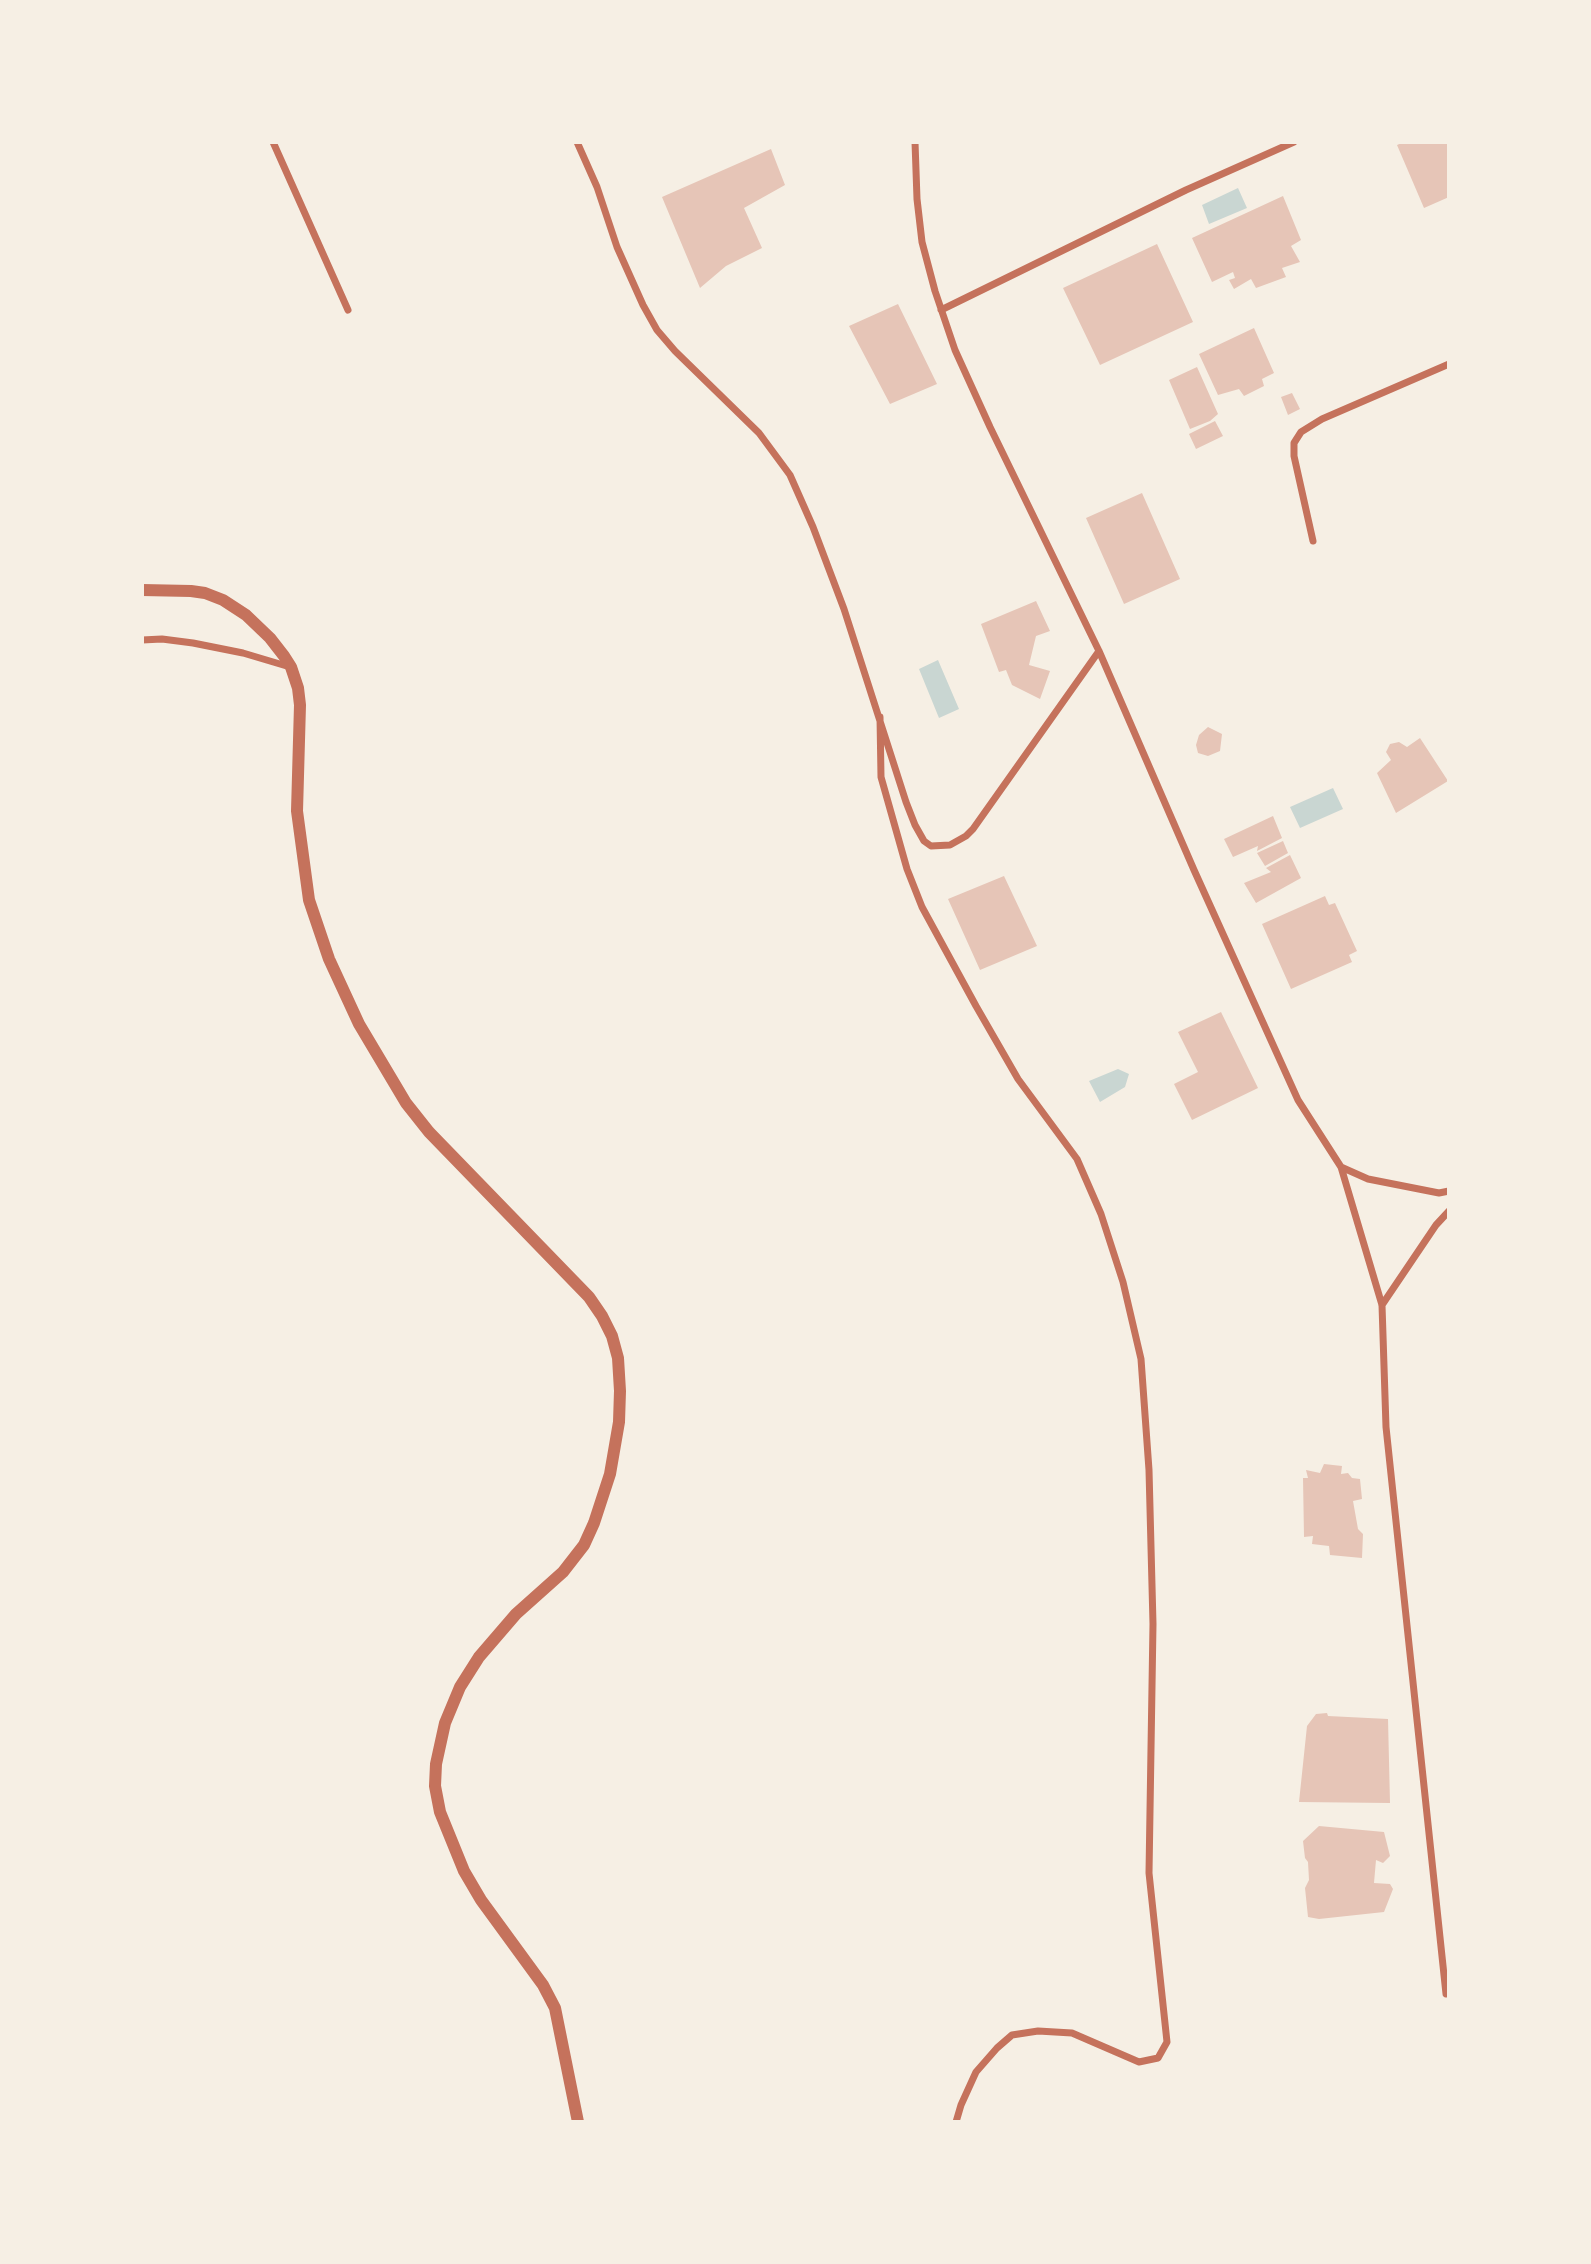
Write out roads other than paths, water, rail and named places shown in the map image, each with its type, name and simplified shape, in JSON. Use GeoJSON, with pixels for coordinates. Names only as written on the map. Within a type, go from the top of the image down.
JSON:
{"type":"FeatureCollection","features":[{"type":"Feature","properties":{"kind":"street"},"geometry":{"type":"LineString","coordinates":[[274,142],[348,310]]}},
{"type":"Feature","properties":{"kind":"street"},"geometry":{"type":"LineString","coordinates":[[577,142],[597,187],[617,247],[657,330],[759,433],[790,475],[844,609],[906,802],[920,835],[931,846],[950,845],[967,836],[980,821],[1099,651]]}},
{"type":"Feature","properties":{"kind":"street"},"geometry":{"type":"LineString","coordinates":[[915,142],[919,223],[928,267],[956,350],[990,428],[1099,651],[1298,1100],[1341,1167],[1382,1305],[1386,1427],[1446,1994]]}},
{"type":"Feature","properties":{"kind":"street"},"geometry":{"type":"LineString","coordinates":[[941,310],[1186,190],[1294,142]]}},
{"type":"Feature","properties":{"kind":"street"},"geometry":{"type":"LineString","coordinates":[[1313,541],[1294,456],[1294,443],[1301,432],[1322,419],[1449,364]]}},
{"type":"Feature","properties":{"kind":"street"},"geometry":{"type":"LineString","coordinates":[[142,590],[191,591],[223,600],[261,629],[291,667],[300,705],[297,811],[305,877],[315,920],[347,1000],[406,1103],[457,1163],[589,1297],[612,1336],[618,1358],[620,1391],[616,1448],[594,1523],[583,1545],[563,1572],[516,1614],[479,1657],[460,1687],[445,1723],[436,1764],[435,1786],[440,1812],[464,1871],[481,1900],[543,1985],[555,2008],[578,2122]]}},
{"type":"Feature","properties":{"kind":"street"},"geometry":{"type":"LineString","coordinates":[[142,640],[162,639],[193,643],[243,653],[291,667]]}},
{"type":"Feature","properties":{"kind":"street"},"geometry":{"type":"LineString","coordinates":[[880,717],[881,777],[909,876],[922,907],[1018,1079],[1077,1159],[1101,1214],[1123,1283],[1141,1359],[1149,1470],[1153,1624],[1149,1873],[1167,2042],[1158,2059],[1139,2062],[1072,2033],[1038,2031],[1012,2035],[976,2072],[956,2122]]}},
{"type":"Feature","properties":{"kind":"street"},"geometry":{"type":"LineString","coordinates":[[1341,1167],[1368,1180],[1439,1193],[1449,1191]]}},
{"type":"Feature","properties":{"kind":"street"},"geometry":{"type":"LineString","coordinates":[[1382,1305],[1449,1211]]}}]}
